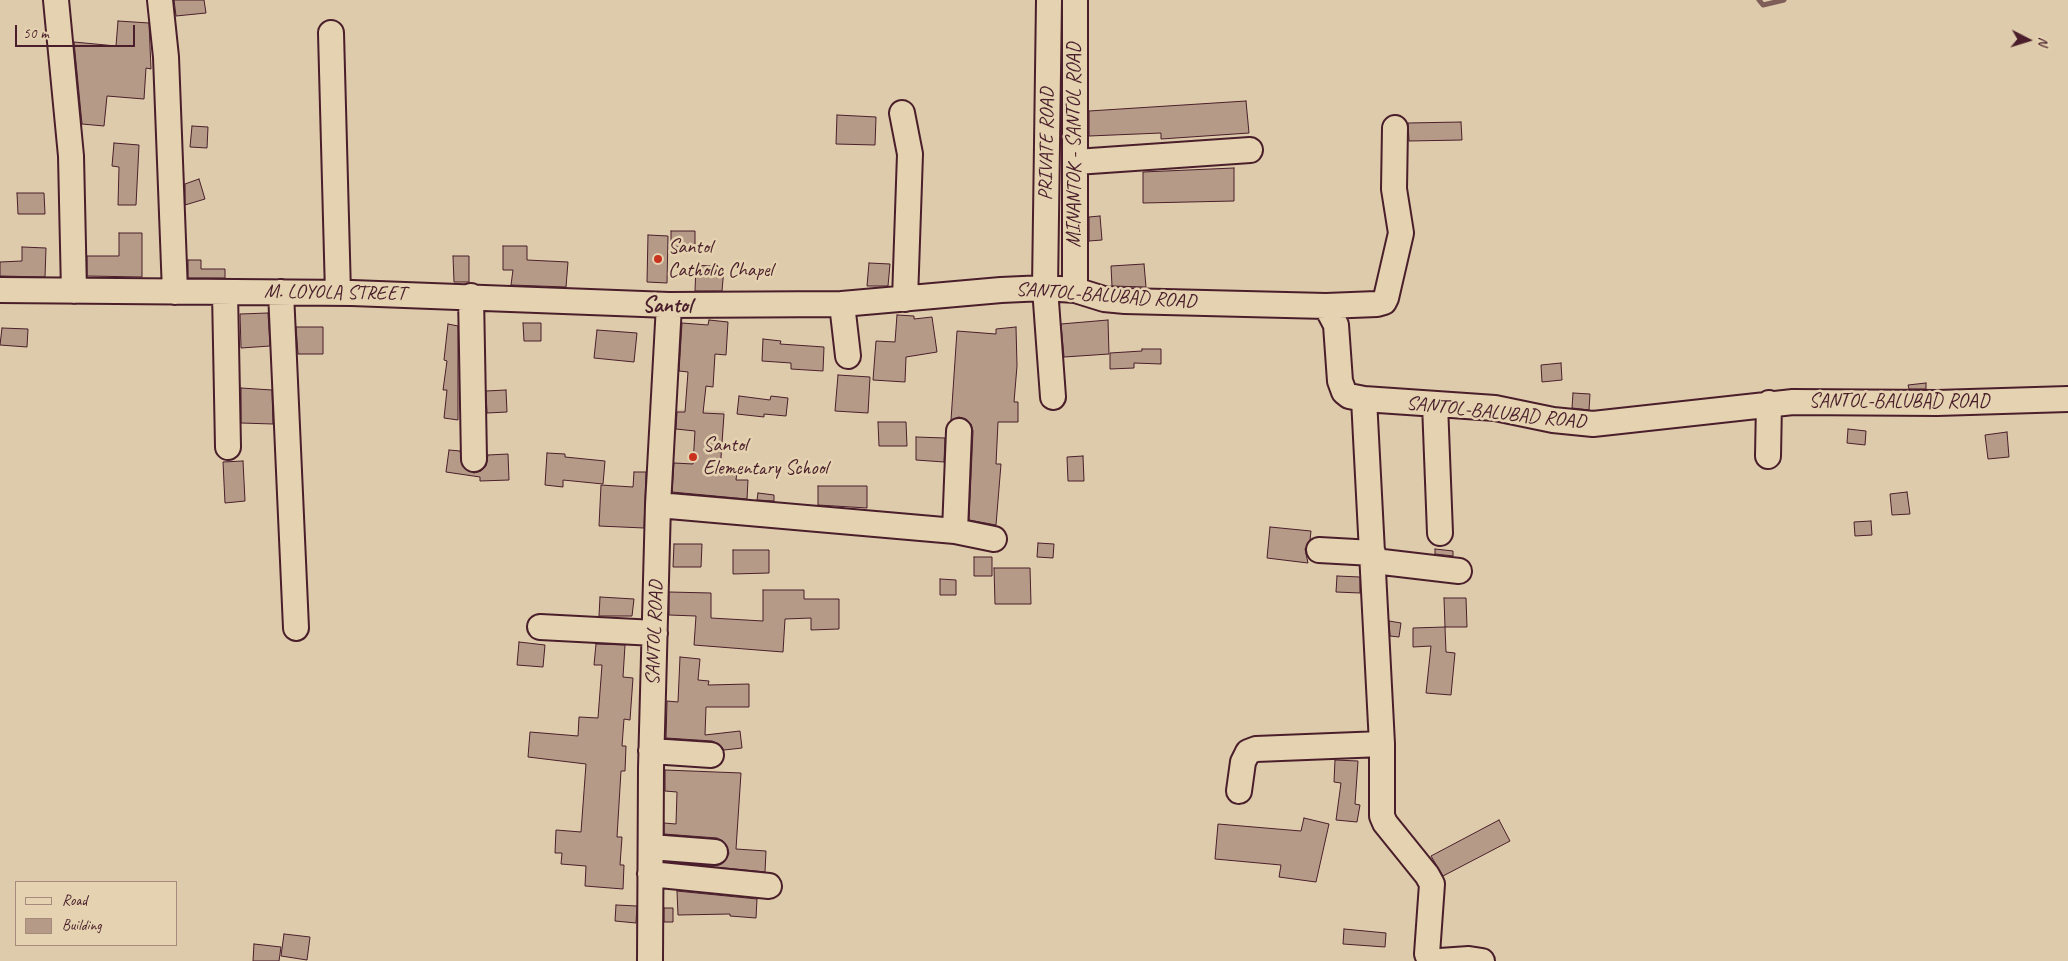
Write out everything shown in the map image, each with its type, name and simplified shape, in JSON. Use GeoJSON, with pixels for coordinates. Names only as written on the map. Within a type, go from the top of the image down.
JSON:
{"type":"FeatureCollection","features":[{"type":"Feature","properties":{"kind":"street"},"geometry":{"type":"LineString","coordinates":[[56,0],[71,156],[74,291]]}},
{"type":"Feature","properties":{"kind":"street"},"geometry":{"type":"LineString","coordinates":[[160,0],[166,57],[175,292]]}},
{"type":"Feature","properties":{"kind":"street","name":"PRIVATE ROAD"},"geometry":{"type":"LineString","coordinates":[[1049,0],[1045,288],[1053,397]]}},
{"type":"Feature","properties":{"kind":"street","name":"MINANTOK - SANTOL ROAD"},"geometry":{"type":"LineString","coordinates":[[1075,290],[1076,0]]}},
{"type":"Feature","properties":{"kind":"street"},"geometry":{"type":"LineString","coordinates":[[330,33],[338,293]]}},
{"type":"Feature","properties":{"kind":"street"},"geometry":{"type":"LineString","coordinates":[[902,113],[910,154],[905,299]]}},
{"type":"Feature","properties":{"kind":"street"},"geometry":{"type":"LineString","coordinates":[[1326,306],[1377,304],[1384,302],[1386,298],[1401,233],[1394,189],[1395,128]]}},
{"type":"Feature","properties":{"kind":"street"},"geometry":{"type":"LineString","coordinates":[[1076,162],[1250,150]]}},
{"type":"Feature","properties":{"kind":"street","name":"SANTOL-BALUBAD ROAD"},"geometry":{"type":"LineString","coordinates":[[669,305],[842,304],[1045,288],[1075,290],[1104,299],[1125,301],[1326,306],[1336,324],[1340,381],[1344,392],[1349,396],[1364,399],[1495,408],[1553,420],[1593,424],[1769,404],[1814,401],[1946,403],[2068,399]]}},
{"type":"Feature","properties":{"kind":"street","name":"M. LOYOLA STREET"},"geometry":{"type":"LineString","coordinates":[[0,290],[281,292],[472,296],[669,305]]}},
{"type":"Feature","properties":{"kind":"street"},"geometry":{"type":"LineString","coordinates":[[225,292],[228,447]]}},
{"type":"Feature","properties":{"kind":"street"},"geometry":{"type":"LineString","coordinates":[[281,292],[296,628]]}},
{"type":"Feature","properties":{"kind":"street"},"geometry":{"type":"LineString","coordinates":[[472,296],[474,459]]}},
{"type":"Feature","properties":{"kind":"street"},"geometry":{"type":"LineString","coordinates":[[842,304],[848,356]]}},
{"type":"Feature","properties":{"kind":"street","name":"SANTOL ROAD"},"geometry":{"type":"LineString","coordinates":[[650,961],[652,751],[658,505],[669,305]]}},
{"type":"Feature","properties":{"kind":"street"},"geometry":{"type":"LineString","coordinates":[[1364,399],[1382,744],[1382,816],[1385,823],[1432,884],[1433,899],[1428,954],[1430,961]]}},
{"type":"Feature","properties":{"kind":"street"},"geometry":{"type":"LineString","coordinates":[[1435,404],[1440,532]]}},
{"type":"Feature","properties":{"kind":"street"},"geometry":{"type":"LineString","coordinates":[[1768,456],[1769,404]]}},
{"type":"Feature","properties":{"kind":"street"},"geometry":{"type":"LineString","coordinates":[[956,531],[959,431]]}},
{"type":"Feature","properties":{"kind":"street"},"geometry":{"type":"LineString","coordinates":[[658,505],[956,531],[994,540]]}},
{"type":"Feature","properties":{"kind":"street"},"geometry":{"type":"LineString","coordinates":[[1319,550],[1459,570]]}},
{"type":"Feature","properties":{"kind":"street"},"geometry":{"type":"LineString","coordinates":[[540,627],[655,633]]}},
{"type":"Feature","properties":{"kind":"street"},"geometry":{"type":"LineString","coordinates":[[1239,791],[1243,762],[1248,752],[1256,749],[1382,744]]}},
{"type":"Feature","properties":{"kind":"street"},"geometry":{"type":"LineString","coordinates":[[652,751],[711,755]]}},
{"type":"Feature","properties":{"kind":"street"},"geometry":{"type":"LineString","coordinates":[[651,847],[715,852]]}},
{"type":"Feature","properties":{"kind":"street"},"geometry":{"type":"LineString","coordinates":[[650,874],[769,886]]}},
{"type":"Feature","properties":{"kind":"street"},"geometry":{"type":"LineString","coordinates":[[1440,961],[1469,959],[1482,961]]}},
{"type":"Feature","properties":{"kind":"shaded area","name":"Santol Elementary School"},"geometry":{"type":"Polygon","coordinates":[[[667,409],[725,411],[719,506],[662,503],[667,409]]]}},
{"type":"Feature","properties":{"kind":"building"},"geometry":{"type":"Polygon","coordinates":[[[174,0],[204,0],[206,13],[176,16],[174,0]]]}},
{"type":"Feature","properties":{"kind":"building"},"geometry":{"type":"Polygon","coordinates":[[[118,21],[149,23],[151,69],[146,68],[144,99],[107,96],[104,126],[82,124],[74,42],[116,46],[118,21]]]}},
{"type":"Feature","properties":{"kind":"building"},"geometry":{"type":"Polygon","coordinates":[[[1246,101],[1249,133],[1161,139],[1161,133],[1089,136],[1089,111],[1246,101]]]}},
{"type":"Feature","properties":{"kind":"building"},"geometry":{"type":"Polygon","coordinates":[[[837,115],[876,117],[875,145],[836,144],[837,115]]]}},
{"type":"Feature","properties":{"kind":"building"},"geometry":{"type":"Polygon","coordinates":[[[1461,122],[1462,140],[1409,141],[1408,123],[1461,122]]]}},
{"type":"Feature","properties":{"kind":"building"},"geometry":{"type":"Polygon","coordinates":[[[192,126],[208,127],[207,148],[190,147],[192,126]]]}},
{"type":"Feature","properties":{"kind":"building"},"geometry":{"type":"Polygon","coordinates":[[[114,143],[139,145],[136,205],[118,205],[119,167],[112,166],[114,143]]]}},
{"type":"Feature","properties":{"kind":"building"},"geometry":{"type":"Polygon","coordinates":[[[1234,168],[1234,201],[1143,203],[1143,172],[1234,168]]]}},
{"type":"Feature","properties":{"kind":"building"},"geometry":{"type":"Polygon","coordinates":[[[199,179],[205,199],[185,205],[185,184],[199,179]]]}},
{"type":"Feature","properties":{"kind":"building"},"geometry":{"type":"Polygon","coordinates":[[[17,193],[44,193],[45,214],[18,214],[17,193]]]}},
{"type":"Feature","properties":{"kind":"building"},"geometry":{"type":"Polygon","coordinates":[[[1100,216],[1102,240],[1089,241],[1089,217],[1100,216]]]}},
{"type":"Feature","properties":{"kind":"building"},"geometry":{"type":"Polygon","coordinates":[[[671,231],[695,231],[695,247],[671,247],[671,231]]]}},
{"type":"Feature","properties":{"kind":"building"},"geometry":{"type":"Polygon","coordinates":[[[119,233],[142,233],[142,277],[87,276],[87,256],[119,256],[119,233]]]}},
{"type":"Feature","properties":{"kind":"building","name":"Santol Catholic Chapel"},"geometry":{"type":"Polygon","coordinates":[[[648,235],[668,236],[667,283],[647,282],[648,235]]]}},
{"type":"Feature","properties":{"kind":"building"},"geometry":{"type":"Polygon","coordinates":[[[503,246],[527,246],[527,260],[568,262],[566,287],[511,285],[513,270],[503,270],[503,246]]]}},
{"type":"Feature","properties":{"kind":"building"},"geometry":{"type":"Polygon","coordinates":[[[22,247],[46,248],[45,277],[0,276],[0,262],[22,261],[22,247]]]}},
{"type":"Feature","properties":{"kind":"building"},"geometry":{"type":"Polygon","coordinates":[[[453,256],[469,256],[469,282],[454,282],[453,256]]]}},
{"type":"Feature","properties":{"kind":"building"},"geometry":{"type":"Polygon","coordinates":[[[188,260],[201,260],[201,269],[225,269],[225,278],[188,278],[188,260]]]}},
{"type":"Feature","properties":{"kind":"building"},"geometry":{"type":"Polygon","coordinates":[[[869,263],[890,264],[888,286],[867,286],[869,263]]]}},
{"type":"Feature","properties":{"kind":"building"},"geometry":{"type":"Polygon","coordinates":[[[1144,264],[1146,287],[1112,286],[1111,266],[1144,264]]]}},
{"type":"Feature","properties":{"kind":"building"},"geometry":{"type":"Polygon","coordinates":[[[696,265],[724,267],[722,291],[695,291],[696,265]]]}},
{"type":"Feature","properties":{"kind":"building"},"geometry":{"type":"Polygon","coordinates":[[[268,313],[270,346],[241,348],[240,314],[268,313]]]}},
{"type":"Feature","properties":{"kind":"building"},"geometry":{"type":"Polygon","coordinates":[[[897,315],[914,316],[914,319],[932,317],[937,352],[906,357],[905,382],[873,380],[876,341],[895,342],[897,315]]]}},
{"type":"Feature","properties":{"kind":"building"},"geometry":{"type":"Polygon","coordinates":[[[709,320],[728,322],[726,355],[715,354],[713,387],[706,386],[703,413],[724,414],[720,471],[737,472],[736,480],[748,480],[747,499],[672,492],[674,463],[693,464],[695,431],[676,429],[677,412],[685,412],[688,372],[679,371],[682,323],[708,325],[709,320]]]}},
{"type":"Feature","properties":{"kind":"building"},"geometry":{"type":"Polygon","coordinates":[[[1108,320],[1109,354],[1064,357],[1061,324],[1108,320]]]}},
{"type":"Feature","properties":{"kind":"building"},"geometry":{"type":"Polygon","coordinates":[[[523,323],[541,323],[541,341],[524,341],[523,323]]]}},
{"type":"Feature","properties":{"kind":"building"},"geometry":{"type":"Polygon","coordinates":[[[448,324],[458,326],[458,420],[444,418],[447,390],[443,390],[447,361],[444,360],[448,324]]]}},
{"type":"Feature","properties":{"kind":"building"},"geometry":{"type":"Polygon","coordinates":[[[296,327],[323,327],[323,354],[298,354],[296,327]]]}},
{"type":"Feature","properties":{"kind":"building"},"geometry":{"type":"Polygon","coordinates":[[[1016,327],[1017,366],[1014,402],[1018,402],[1018,422],[998,422],[996,464],[1001,464],[996,525],[969,520],[973,431],[971,424],[966,419],[959,417],[951,420],[957,331],[996,334],[996,329],[1016,327]]]}},
{"type":"Feature","properties":{"kind":"building"},"geometry":{"type":"Polygon","coordinates":[[[2,328],[28,329],[27,347],[0,345],[2,328]]]}},
{"type":"Feature","properties":{"kind":"building"},"geometry":{"type":"Polygon","coordinates":[[[597,330],[637,333],[634,362],[594,358],[597,330]]]}},
{"type":"Feature","properties":{"kind":"building"},"geometry":{"type":"Polygon","coordinates":[[[763,339],[781,341],[780,344],[824,347],[823,371],[791,369],[791,363],[762,361],[763,339]]]}},
{"type":"Feature","properties":{"kind":"building"},"geometry":{"type":"Polygon","coordinates":[[[1142,349],[1161,349],[1161,364],[1134,363],[1134,368],[1110,369],[1110,353],[1142,351],[1142,349]]]}},
{"type":"Feature","properties":{"kind":"building"},"geometry":{"type":"Polygon","coordinates":[[[1561,363],[1562,380],[1542,382],[1541,365],[1561,363]]]}},
{"type":"Feature","properties":{"kind":"building"},"geometry":{"type":"Polygon","coordinates":[[[838,375],[870,377],[868,413],[835,411],[838,375]]]}},
{"type":"Feature","properties":{"kind":"building"},"geometry":{"type":"Polygon","coordinates":[[[1926,383],[1926,389],[1909,389],[1908,385],[1926,383]]]}},
{"type":"Feature","properties":{"kind":"building"},"geometry":{"type":"Polygon","coordinates":[[[241,388],[272,390],[273,424],[241,423],[241,388]]]}},
{"type":"Feature","properties":{"kind":"building"},"geometry":{"type":"Polygon","coordinates":[[[506,390],[507,412],[487,413],[486,391],[506,390]]]}},
{"type":"Feature","properties":{"kind":"building"},"geometry":{"type":"Polygon","coordinates":[[[1573,393],[1590,394],[1589,410],[1572,408],[1573,393]]]}},
{"type":"Feature","properties":{"kind":"building"},"geometry":{"type":"Polygon","coordinates":[[[739,396],[770,400],[771,396],[788,398],[786,416],[764,414],[764,417],[737,414],[739,396]]]}},
{"type":"Feature","properties":{"kind":"building"},"geometry":{"type":"Polygon","coordinates":[[[878,422],[906,422],[907,446],[879,446],[878,422]]]}},
{"type":"Feature","properties":{"kind":"building"},"geometry":{"type":"Polygon","coordinates":[[[1848,429],[1866,431],[1865,445],[1847,443],[1848,429]]]}},
{"type":"Feature","properties":{"kind":"building"},"geometry":{"type":"Polygon","coordinates":[[[2007,432],[2009,457],[1988,459],[1985,435],[2007,432]]]}},
{"type":"Feature","properties":{"kind":"building"},"geometry":{"type":"Polygon","coordinates":[[[916,437],[945,438],[944,462],[916,460],[916,437]]]}},
{"type":"Feature","properties":{"kind":"building"},"geometry":{"type":"Polygon","coordinates":[[[449,450],[460,451],[463,466],[474,473],[481,471],[486,466],[488,455],[508,454],[509,480],[480,481],[480,477],[446,472],[449,450]]]}},
{"type":"Feature","properties":{"kind":"building"},"geometry":{"type":"Polygon","coordinates":[[[547,453],[565,454],[565,457],[605,461],[603,484],[563,480],[563,487],[545,485],[547,453]]]}},
{"type":"Feature","properties":{"kind":"building"},"geometry":{"type":"Polygon","coordinates":[[[1083,456],[1084,481],[1068,481],[1067,457],[1083,456]]]}},
{"type":"Feature","properties":{"kind":"building"},"geometry":{"type":"Polygon","coordinates":[[[243,461],[245,501],[225,503],[223,462],[243,461]]]}},
{"type":"Feature","properties":{"kind":"building"},"geometry":{"type":"Polygon","coordinates":[[[634,472],[646,472],[644,528],[599,526],[601,485],[633,487],[634,472]]]}},
{"type":"Feature","properties":{"kind":"building"},"geometry":{"type":"Polygon","coordinates":[[[818,486],[867,486],[867,508],[818,505],[818,486]]]}},
{"type":"Feature","properties":{"kind":"building"},"geometry":{"type":"Polygon","coordinates":[[[1907,492],[1910,514],[1892,515],[1890,494],[1907,492]]]}},
{"type":"Feature","properties":{"kind":"building"},"geometry":{"type":"Polygon","coordinates":[[[758,493],[774,495],[774,501],[757,500],[758,493]]]}},
{"type":"Feature","properties":{"kind":"building"},"geometry":{"type":"Polygon","coordinates":[[[1871,521],[1872,535],[1855,536],[1854,522],[1871,521]]]}},
{"type":"Feature","properties":{"kind":"building"},"geometry":{"type":"Polygon","coordinates":[[[1270,527],[1311,531],[1310,540],[1305,549],[1308,563],[1267,558],[1270,527]]]}},
{"type":"Feature","properties":{"kind":"building"},"geometry":{"type":"Polygon","coordinates":[[[1038,543],[1054,544],[1053,558],[1037,557],[1038,543]]]}},
{"type":"Feature","properties":{"kind":"building"},"geometry":{"type":"Polygon","coordinates":[[[674,544],[702,544],[701,567],[673,567],[674,544]]]}},
{"type":"Feature","properties":{"kind":"building"},"geometry":{"type":"Polygon","coordinates":[[[1435,549],[1453,551],[1453,556],[1435,554],[1435,549]]]}},
{"type":"Feature","properties":{"kind":"building"},"geometry":{"type":"Polygon","coordinates":[[[733,550],[769,550],[769,573],[733,574],[733,550]]]}},
{"type":"Feature","properties":{"kind":"building"},"geometry":{"type":"Polygon","coordinates":[[[974,557],[992,557],[992,576],[974,576],[974,557]]]}},
{"type":"Feature","properties":{"kind":"building"},"geometry":{"type":"Polygon","coordinates":[[[994,568],[1030,568],[1031,604],[995,604],[994,568]]]}},
{"type":"Feature","properties":{"kind":"building"},"geometry":{"type":"Polygon","coordinates":[[[1337,576],[1360,577],[1360,593],[1336,592],[1337,576]]]}},
{"type":"Feature","properties":{"kind":"building"},"geometry":{"type":"Polygon","coordinates":[[[940,579],[956,580],[956,595],[940,595],[940,579]]]}},
{"type":"Feature","properties":{"kind":"building"},"geometry":{"type":"Polygon","coordinates":[[[763,590],[804,590],[804,599],[839,599],[839,629],[811,630],[811,618],[785,619],[783,652],[694,645],[696,616],[669,615],[669,592],[711,593],[711,618],[763,621],[763,590]]]}},
{"type":"Feature","properties":{"kind":"building"},"geometry":{"type":"Polygon","coordinates":[[[600,597],[634,599],[632,616],[599,616],[600,597]]]}},
{"type":"Feature","properties":{"kind":"building"},"geometry":{"type":"Polygon","coordinates":[[[1444,598],[1466,598],[1467,627],[1445,627],[1444,598]]]}},
{"type":"Feature","properties":{"kind":"building"},"geometry":{"type":"Polygon","coordinates":[[[1389,621],[1401,623],[1399,637],[1390,636],[1389,621]]]}},
{"type":"Feature","properties":{"kind":"building"},"geometry":{"type":"Polygon","coordinates":[[[1445,627],[1446,652],[1455,653],[1451,695],[1426,693],[1431,646],[1413,647],[1413,628],[1445,627]]]}},
{"type":"Feature","properties":{"kind":"building"},"geometry":{"type":"Polygon","coordinates":[[[519,642],[545,645],[543,667],[517,665],[519,642]]]}},
{"type":"Feature","properties":{"kind":"building"},"geometry":{"type":"Polygon","coordinates":[[[596,644],[625,645],[623,677],[633,678],[630,720],[624,719],[622,746],[626,746],[625,771],[621,771],[617,837],[622,837],[620,865],[624,865],[623,889],[585,886],[586,866],[561,864],[562,853],[555,853],[556,830],[581,832],[586,764],[528,757],[530,732],[578,736],[579,717],[598,718],[602,665],[594,665],[596,644]]]}},
{"type":"Feature","properties":{"kind":"building"},"geometry":{"type":"Polygon","coordinates":[[[680,657],[700,659],[698,680],[709,681],[708,685],[749,684],[749,707],[706,707],[705,735],[740,731],[742,748],[724,750],[719,744],[712,741],[666,738],[667,701],[678,702],[680,657]]]}},
{"type":"Feature","properties":{"kind":"building"},"geometry":{"type":"Polygon","coordinates":[[[1335,760],[1358,761],[1355,804],[1360,805],[1357,822],[1336,820],[1341,783],[1334,782],[1335,760]]]}},
{"type":"Feature","properties":{"kind":"building"},"geometry":{"type":"Polygon","coordinates":[[[665,770],[741,773],[736,849],[766,851],[765,872],[673,863],[714,866],[726,860],[729,853],[723,841],[717,838],[664,834],[664,823],[676,824],[677,792],[665,791],[665,770]]]}},
{"type":"Feature","properties":{"kind":"building"},"geometry":{"type":"Polygon","coordinates":[[[1304,818],[1329,824],[1316,882],[1279,877],[1281,865],[1215,859],[1218,824],[1301,831],[1304,818]]]}},
{"type":"Feature","properties":{"kind":"building"},"geometry":{"type":"Polygon","coordinates":[[[1499,820],[1510,841],[1443,876],[1431,856],[1499,820]]]}},
{"type":"Feature","properties":{"kind":"building"},"geometry":{"type":"Polygon","coordinates":[[[677,891],[757,899],[756,918],[730,916],[730,914],[678,915],[677,891]]]}},
{"type":"Feature","properties":{"kind":"building"},"geometry":{"type":"Polygon","coordinates":[[[616,905],[637,906],[636,923],[615,921],[616,905]]]}},
{"type":"Feature","properties":{"kind":"building"},"geometry":{"type":"Polygon","coordinates":[[[664,908],[673,908],[673,922],[664,922],[664,908]]]}},
{"type":"Feature","properties":{"kind":"building"},"geometry":{"type":"Polygon","coordinates":[[[1344,929],[1386,933],[1385,947],[1343,944],[1344,929]]]}},
{"type":"Feature","properties":{"kind":"building"},"geometry":{"type":"Polygon","coordinates":[[[284,934],[310,937],[307,960],[281,956],[284,934]]]}},
{"type":"Feature","properties":{"kind":"building"},"geometry":{"type":"Polygon","coordinates":[[[254,944],[281,947],[279,961],[253,961],[254,944]]]}},
{"type":"Feature","properties":{"kind":"waterway"},"geometry":{"type":"LineString","coordinates":[[1759,0],[1763,5],[1784,0]]}},
{"type":"Feature","properties":{"kind":"place","name":"Santol Catholic Chapel"},"geometry":{"type":"Point","coordinates":[658,259]}},
{"type":"Feature","properties":{"kind":"place","name":"Santol Elementary School"},"geometry":{"type":"Point","coordinates":[693,457]}},
{"type":"Feature","properties":{"kind":"district","name":"Santol"},"geometry":{"type":"Point","coordinates":[667,306]}}]}
